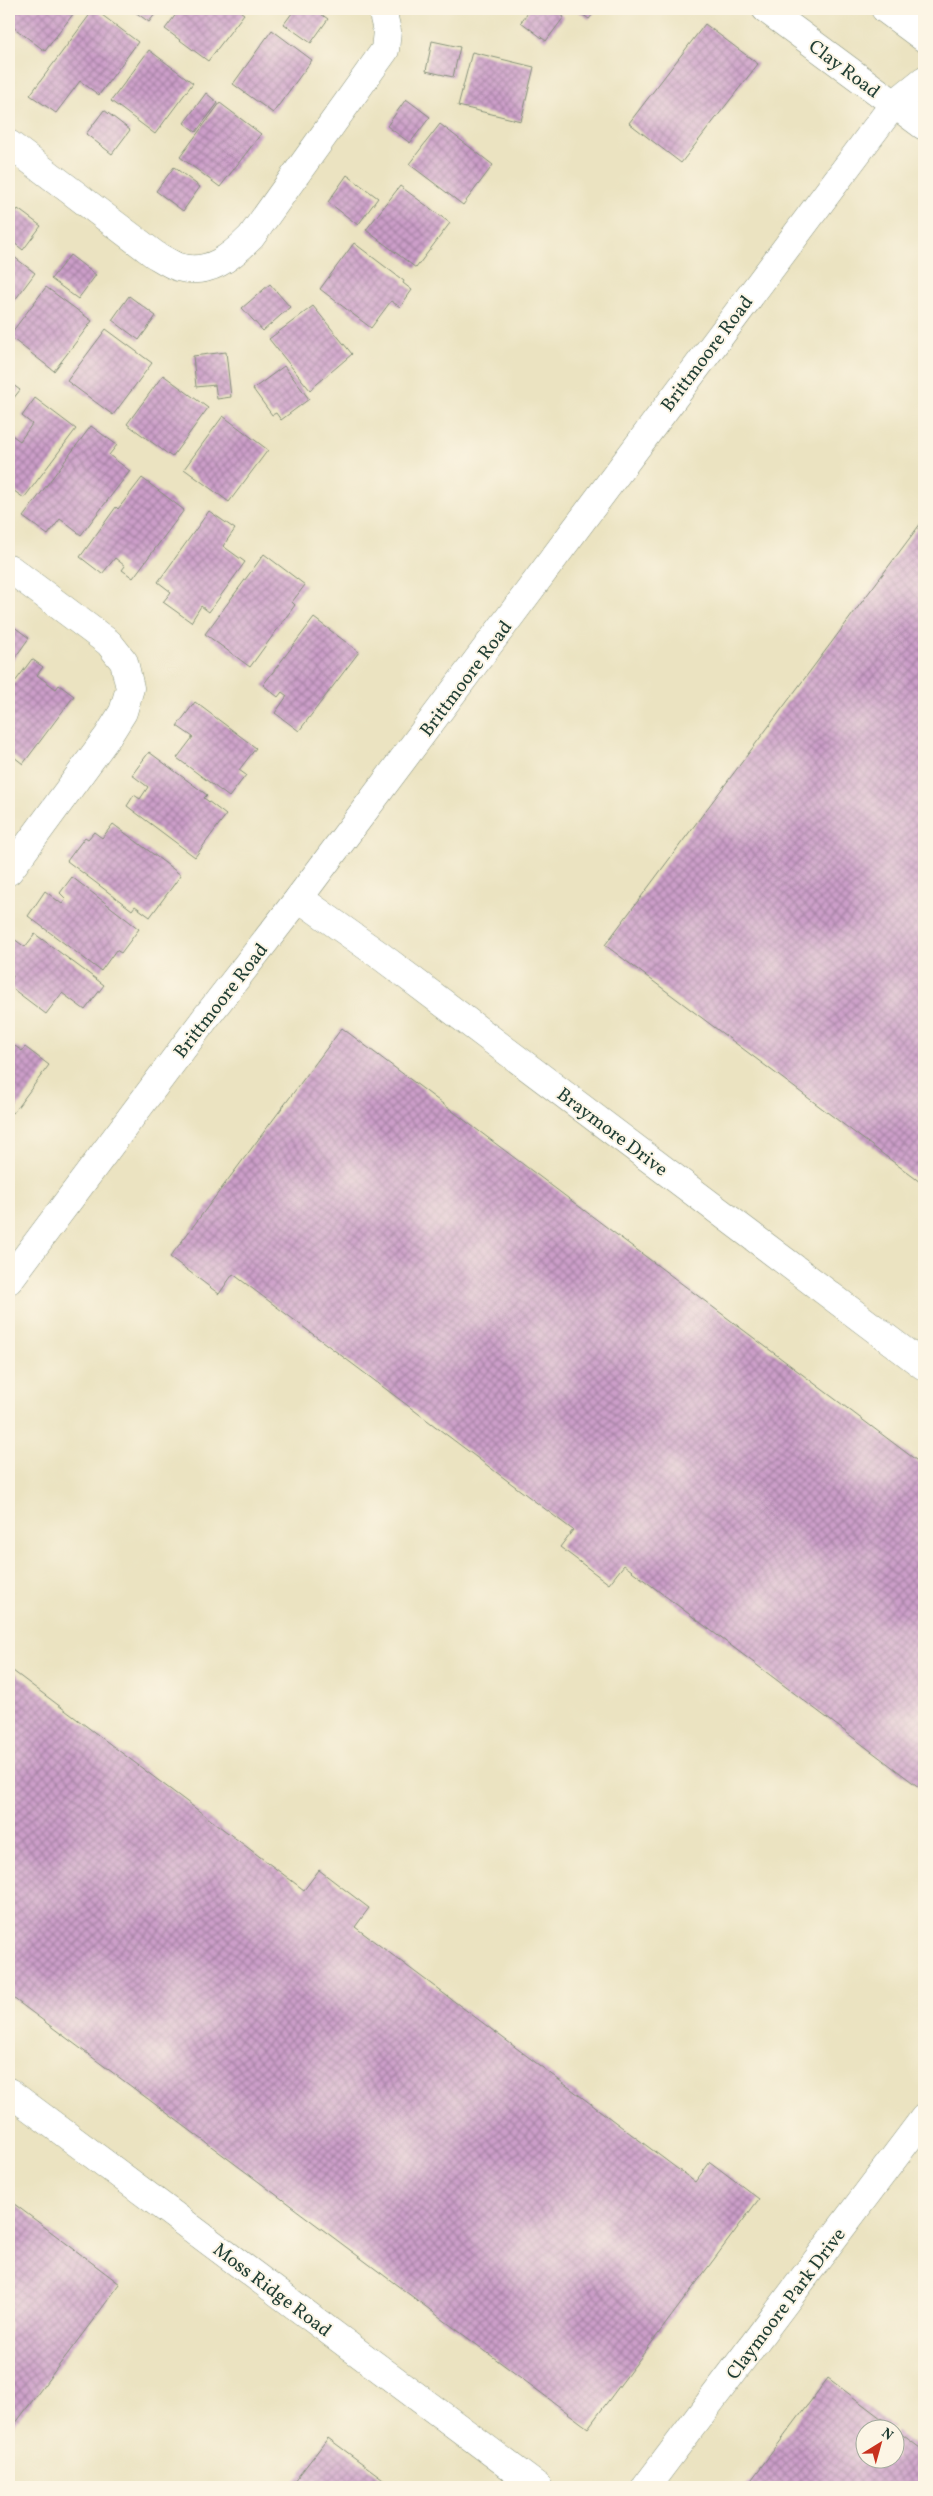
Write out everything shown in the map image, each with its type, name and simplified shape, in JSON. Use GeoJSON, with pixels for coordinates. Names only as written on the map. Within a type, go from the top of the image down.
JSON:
{"type":"FeatureCollection","features":[{"type":"Feature","properties":{"kind":"street"},"geometry":{"type":"LineString","coordinates":[[9,144],[154,254],[179,267],[208,268],[232,257],[251,237],[385,50],[387,31],[382,9]]}},
{"type":"Feature","properties":{"kind":"street","name":"Clay Road"},"geometry":{"type":"LineString","coordinates":[[766,9],[924,126]]}},
{"type":"Feature","properties":{"kind":"street"},"geometry":{"type":"LineString","coordinates":[[885,9],[924,38]]}},
{"type":"Feature","properties":{"kind":"street","name":"Brittmoore Road"},"geometry":{"type":"LineString","coordinates":[[9,1280],[207,1016],[300,898],[894,104],[924,80]]}},
{"type":"Feature","properties":{"kind":"street"},"geometry":{"type":"LineString","coordinates":[[9,568],[109,643],[124,662],[130,688],[123,712],[9,871]]}},
{"type":"Feature","properties":{"kind":"street","name":"Braymore Drive"},"geometry":{"type":"LineString","coordinates":[[300,898],[390,963],[924,1366]]}},
{"type":"Feature","properties":{"kind":"street","name":"Moss Ridge Road"},"geometry":{"type":"LineString","coordinates":[[9,2092],[538,2487]]}},
{"type":"Feature","properties":{"kind":"street","name":"Claymoore Park Drive"},"geometry":{"type":"LineString","coordinates":[[646,2487],[924,2118]]}},
{"type":"Feature","properties":{"kind":"building"},"geometry":{"type":"Polygon","coordinates":[[[9,9],[77,9],[45,51],[9,24],[9,9]]]}},
{"type":"Feature","properties":{"kind":"building"},"geometry":{"type":"Polygon","coordinates":[[[94,9],[138,42],[99,95],[80,81],[56,113],[30,95],[94,9]]]}},
{"type":"Feature","properties":{"kind":"building"},"geometry":{"type":"Polygon","coordinates":[[[131,9],[159,9],[149,22],[131,9]]]}},
{"type":"Feature","properties":{"kind":"building"},"geometry":{"type":"Polygon","coordinates":[[[180,9],[237,9],[244,14],[208,61],[165,29],[180,9]]]}},
{"type":"Feature","properties":{"kind":"building"},"geometry":{"type":"Polygon","coordinates":[[[295,9],[314,9],[328,19],[311,43],[284,24],[295,9]]]}},
{"type":"Feature","properties":{"kind":"building"},"geometry":{"type":"Polygon","coordinates":[[[530,9],[553,9],[564,17],[546,41],[521,22],[530,9]]]}},
{"type":"Feature","properties":{"kind":"building"},"geometry":{"type":"Polygon","coordinates":[[[575,9],[597,9],[589,19],[575,9]]]}},
{"type":"Feature","properties":{"kind":"building"},"geometry":{"type":"Polygon","coordinates":[[[705,24],[758,64],[681,163],[629,123],[705,24]]]}},
{"type":"Feature","properties":{"kind":"building"},"geometry":{"type":"Polygon","coordinates":[[[272,30],[312,60],[273,113],[233,84],[272,30]]]}},
{"type":"Feature","properties":{"kind":"building"},"geometry":{"type":"Polygon","coordinates":[[[432,41],[460,47],[453,77],[426,71],[432,41]]]}},
{"type":"Feature","properties":{"kind":"building"},"geometry":{"type":"Polygon","coordinates":[[[149,50],[193,83],[155,134],[111,101],[149,50]]]}},
{"type":"Feature","properties":{"kind":"building"},"geometry":{"type":"Polygon","coordinates":[[[472,52],[534,67],[521,121],[458,106],[472,52]]]}},
{"type":"Feature","properties":{"kind":"building"},"geometry":{"type":"Polygon","coordinates":[[[206,93],[218,103],[196,132],[184,123],[206,93]]]}},
{"type":"Feature","properties":{"kind":"building"},"geometry":{"type":"Polygon","coordinates":[[[406,99],[430,117],[410,143],[387,126],[406,99]]]}},
{"type":"Feature","properties":{"kind":"building"},"geometry":{"type":"Polygon","coordinates":[[[220,103],[261,134],[220,187],[180,157],[220,103]]]}},
{"type":"Feature","properties":{"kind":"building"},"geometry":{"type":"Polygon","coordinates":[[[104,110],[130,130],[112,154],[86,134],[104,110]]]}},
{"type":"Feature","properties":{"kind":"building"},"geometry":{"type":"Polygon","coordinates":[[[440,124],[493,165],[463,205],[409,164],[440,124]]]}},
{"type":"Feature","properties":{"kind":"building"},"geometry":{"type":"Polygon","coordinates":[[[174,167],[200,187],[183,211],[156,191],[174,167]]]}},
{"type":"Feature","properties":{"kind":"building"},"geometry":{"type":"Polygon","coordinates":[[[347,175],[378,198],[358,225],[328,202],[347,175]]]}},
{"type":"Feature","properties":{"kind":"building"},"geometry":{"type":"Polygon","coordinates":[[[400,186],[450,223],[416,268],[366,230],[400,186]]]}},
{"type":"Feature","properties":{"kind":"building"},"geometry":{"type":"Polygon","coordinates":[[[18,209],[41,226],[23,250],[9,239],[9,222],[18,209]]]}},
{"type":"Feature","properties":{"kind":"building"},"geometry":{"type":"Polygon","coordinates":[[[354,243],[404,281],[403,283],[412,290],[400,307],[391,301],[371,328],[320,289],[354,243]]]}},
{"type":"Feature","properties":{"kind":"building"},"geometry":{"type":"Polygon","coordinates":[[[9,253],[35,273],[9,308],[9,253]]]}},
{"type":"Feature","properties":{"kind":"building"},"geometry":{"type":"Polygon","coordinates":[[[70,255],[96,275],[78,299],[51,279],[70,255]]]}},
{"type":"Feature","properties":{"kind":"building"},"geometry":{"type":"Polygon","coordinates":[[[270,284],[290,307],[263,331],[242,308],[270,284]]]}},
{"type":"Feature","properties":{"kind":"building"},"geometry":{"type":"Polygon","coordinates":[[[46,287],[92,321],[54,371],[9,336],[46,287]]]}},
{"type":"Feature","properties":{"kind":"building"},"geometry":{"type":"Polygon","coordinates":[[[129,296],[156,316],[139,340],[112,320],[129,296]]]}},
{"type":"Feature","properties":{"kind":"building"},"geometry":{"type":"Polygon","coordinates":[[[313,306],[352,354],[310,390],[269,339],[313,306]]]}},
{"type":"Feature","properties":{"kind":"building"},"geometry":{"type":"Polygon","coordinates":[[[106,329],[152,363],[113,415],[67,381],[106,329]]]}},
{"type":"Feature","properties":{"kind":"building"},"geometry":{"type":"Polygon","coordinates":[[[226,352],[231,397],[217,399],[215,385],[196,387],[193,356],[226,352]]]}},
{"type":"Feature","properties":{"kind":"building"},"geometry":{"type":"Polygon","coordinates":[[[284,366],[309,399],[281,420],[276,413],[272,415],[253,389],[284,366]]]}},
{"type":"Feature","properties":{"kind":"building"},"geometry":{"type":"Polygon","coordinates":[[[163,375],[208,408],[172,457],[127,424],[163,375]]]}},
{"type":"Feature","properties":{"kind":"building"},"geometry":{"type":"Polygon","coordinates":[[[9,382],[20,390],[9,404],[9,382]]]}},
{"type":"Feature","properties":{"kind":"building"},"geometry":{"type":"Polygon","coordinates":[[[35,398],[76,429],[24,498],[9,489],[9,433],[20,441],[32,424],[22,416],[35,398]]]}},
{"type":"Feature","properties":{"kind":"building"},"geometry":{"type":"Polygon","coordinates":[[[223,416],[268,450],[229,502],[184,469],[223,416]]]}},
{"type":"Feature","properties":{"kind":"building"},"geometry":{"type":"Polygon","coordinates":[[[91,426],[117,445],[109,455],[130,471],[81,535],[60,519],[48,535],[23,517],[91,426]]]}},
{"type":"Feature","properties":{"kind":"building"},"geometry":{"type":"Polygon","coordinates":[[[142,478],[184,510],[133,578],[122,570],[125,566],[115,558],[102,574],[80,557],[116,507],[118,509],[142,478]]]}},
{"type":"Feature","properties":{"kind":"building"},"geometry":{"type":"Polygon","coordinates":[[[209,511],[235,529],[223,546],[245,562],[209,612],[201,606],[191,622],[163,602],[171,592],[158,582],[209,511]]]}},
{"type":"Feature","properties":{"kind":"building"},"geometry":{"type":"Polygon","coordinates":[[[924,519],[924,1185],[605,945],[924,519]]]}},
{"type":"Feature","properties":{"kind":"building"},"geometry":{"type":"Polygon","coordinates":[[[264,554],[305,585],[292,602],[295,605],[250,667],[205,634],[264,554]]]}},
{"type":"Feature","properties":{"kind":"building"},"geometry":{"type":"Polygon","coordinates":[[[314,618],[359,652],[299,731],[275,713],[287,696],[282,692],[278,697],[263,685],[314,618]]]}},
{"type":"Feature","properties":{"kind":"building"},"geometry":{"type":"Polygon","coordinates":[[[9,623],[29,638],[9,666],[9,623]]]}},
{"type":"Feature","properties":{"kind":"building"},"geometry":{"type":"Polygon","coordinates":[[[32,659],[43,667],[37,675],[56,689],[59,685],[74,696],[23,764],[9,753],[9,690],[32,659]]]}},
{"type":"Feature","properties":{"kind":"building"},"geometry":{"type":"Polygon","coordinates":[[[195,702],[256,748],[239,770],[246,775],[229,797],[177,758],[193,737],[177,726],[195,702]]]}},
{"type":"Feature","properties":{"kind":"building"},"geometry":{"type":"Polygon","coordinates":[[[149,752],[207,795],[204,798],[226,815],[195,857],[127,806],[134,795],[140,799],[148,787],[132,775],[149,752]]]}},
{"type":"Feature","properties":{"kind":"building"},"geometry":{"type":"Polygon","coordinates":[[[113,824],[181,875],[150,917],[135,906],[132,910],[67,861],[85,837],[88,839],[94,832],[102,838],[113,824]]]}},
{"type":"Feature","properties":{"kind":"building"},"geometry":{"type":"Polygon","coordinates":[[[72,877],[139,929],[121,953],[116,950],[101,971],[28,916],[45,891],[62,904],[66,899],[60,893],[72,877]]]}},
{"type":"Feature","properties":{"kind":"building"},"geometry":{"type":"Polygon","coordinates":[[[35,934],[104,985],[85,1010],[62,993],[46,1014],[9,986],[13,976],[9,973],[9,946],[14,939],[25,947],[35,934]]]}},
{"type":"Feature","properties":{"kind":"building"},"geometry":{"type":"Polygon","coordinates":[[[342,1028],[924,1466],[924,1791],[624,1565],[609,1584],[560,1547],[573,1530],[233,1274],[219,1294],[170,1257],[342,1028]]]}},
{"type":"Feature","properties":{"kind":"building"},"geometry":{"type":"Polygon","coordinates":[[[15,1046],[22,1051],[25,1047],[49,1065],[13,1113],[9,1110],[9,1054],[15,1046]]]}},
{"type":"Feature","properties":{"kind":"building"},"geometry":{"type":"Polygon","coordinates":[[[9,1668],[304,1890],[319,1870],[369,1908],[355,1927],[695,2182],[710,2162],[759,2199],[588,2428],[9,1995],[9,1668]]]}},
{"type":"Feature","properties":{"kind":"building"},"geometry":{"type":"Polygon","coordinates":[[[9,2200],[120,2284],[9,2432],[9,2200]]]}},
{"type":"Feature","properties":{"kind":"building"},"geometry":{"type":"Polygon","coordinates":[[[828,2378],[881,2418],[856,2418],[856,2468],[906,2468],[906,2438],[924,2451],[924,2487],[746,2487],[828,2378]]]}},
{"type":"Feature","properties":{"kind":"building"},"geometry":{"type":"Polygon","coordinates":[[[328,2438],[394,2487],[290,2487],[328,2438]]]}}]}
